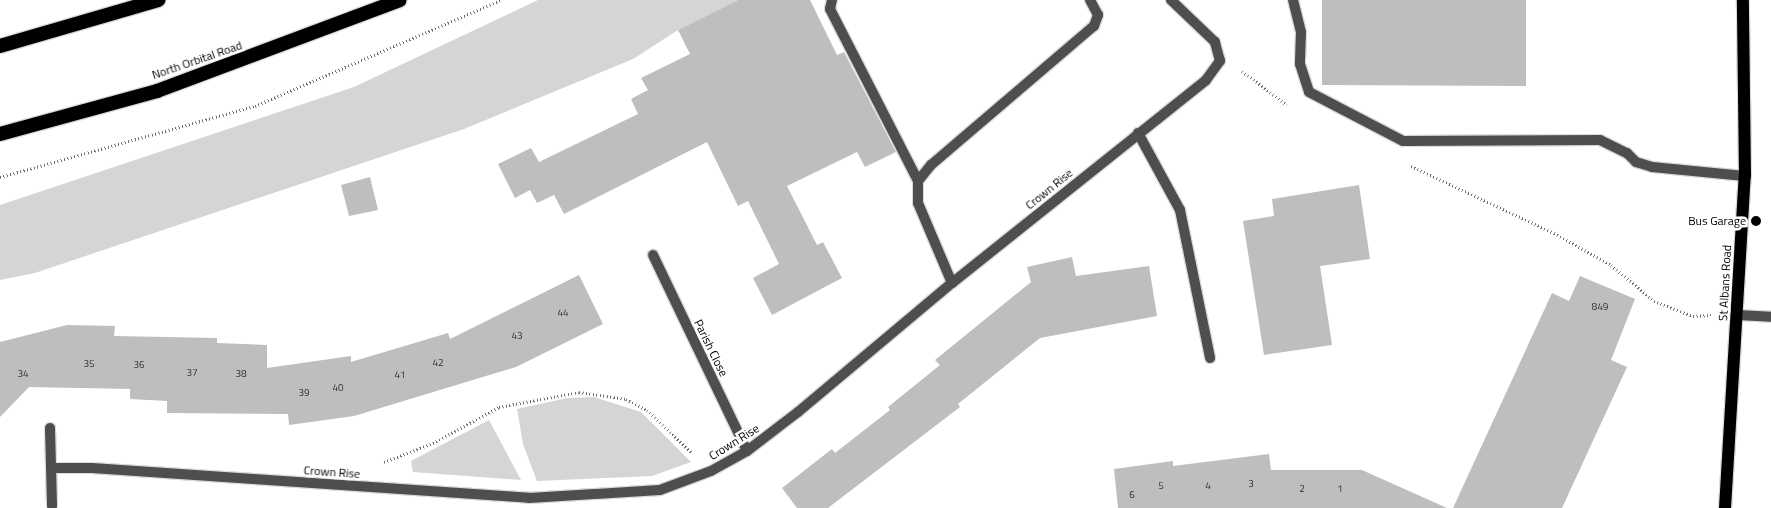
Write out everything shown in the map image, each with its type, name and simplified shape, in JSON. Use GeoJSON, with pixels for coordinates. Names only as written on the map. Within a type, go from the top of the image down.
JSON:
{"type":"FeatureCollection","features":[{"type":"Feature","properties":{"kind":"highway"},"geometry":{"type":"LineString","coordinates":[[0,46],[158,0]]}},
{"type":"Feature","properties":{"kind":"highway","name":"North Orbital Road"},"geometry":{"type":"LineString","coordinates":[[0,134],[157,91],[400,0]]}},
{"type":"Feature","properties":{"kind":"main road","name":"St Albans Road"},"geometry":{"type":"LineString","coordinates":[[1725,508],[1744,176],[1743,0]]}},
{"type":"Feature","properties":{"kind":"street"},"geometry":{"type":"LineString","coordinates":[[832,0],[830,9],[918,181],[918,203],[952,283]]}},
{"type":"Feature","properties":{"kind":"street"},"geometry":{"type":"LineString","coordinates":[[918,181],[931,165],[1094,26],[1098,15],[1090,0]]}},
{"type":"Feature","properties":{"kind":"street"},"geometry":{"type":"LineString","coordinates":[[1171,0],[1214,42],[1220,61]]}},
{"type":"Feature","properties":{"kind":"street"},"geometry":{"type":"LineString","coordinates":[[1293,0],[1301,32],[1300,64],[1308,92],[1403,141],[1600,140],[1627,152],[1636,162],[1652,167],[1744,176]]}},
{"type":"Feature","properties":{"kind":"street","name":"Crown Rise"},"geometry":{"type":"LineString","coordinates":[[51,468],[92,468],[529,498],[660,490],[711,471],[747,451],[952,283],[1206,80],[1220,61]]}},
{"type":"Feature","properties":{"kind":"street"},"geometry":{"type":"LineString","coordinates":[[1138,133],[1180,210],[1210,358]]}},
{"type":"Feature","properties":{"kind":"street","name":"Parish Close"},"geometry":{"type":"LineString","coordinates":[[653,255],[747,451]]}},
{"type":"Feature","properties":{"kind":"street"},"geometry":{"type":"LineString","coordinates":[[1737,315],[1771,316]]}},
{"type":"Feature","properties":{"kind":"street"},"geometry":{"type":"LineString","coordinates":[[50,428],[52,506]]}},
{"type":"Feature","properties":{"kind":"path"},"geometry":{"type":"LineString","coordinates":[[0,177],[255,106],[501,0]]}},
{"type":"Feature","properties":{"kind":"path"},"geometry":{"type":"LineString","coordinates":[[1220,61],[1237,66],[1293,109]]}},
{"type":"Feature","properties":{"kind":"path"},"geometry":{"type":"LineString","coordinates":[[1409,166],[1554,233],[1610,265],[1654,301],[1692,316],[1737,315]]}},
{"type":"Feature","properties":{"kind":"path"},"geometry":{"type":"LineString","coordinates":[[381,463],[433,443],[499,407],[579,392],[626,399],[647,410],[692,452],[697,449]]}},
{"type":"Feature","properties":{"kind":"shaded area"},"geometry":{"type":"Polygon","coordinates":[[[538,0],[738,0],[678,30],[633,59],[464,129],[35,273],[0,280],[0,205],[354,87],[538,0]]]}},
{"type":"Feature","properties":{"kind":"shaded area"},"geometry":{"type":"Polygon","coordinates":[[[594,397],[641,412],[691,462],[652,476],[537,481],[523,444],[517,409],[567,398],[594,397]]]}},
{"type":"Feature","properties":{"kind":"shaded area"},"geometry":{"type":"Polygon","coordinates":[[[489,420],[521,480],[413,472],[411,461],[489,420]]]}},
{"type":"Feature","properties":{"kind":"building"},"geometry":{"type":"Polygon","coordinates":[[[738,0],[810,0],[837,55],[844,52],[896,152],[865,167],[857,152],[787,186],[817,245],[823,242],[842,278],[772,315],[753,278],[779,264],[748,201],[738,206],[707,142],[564,214],[554,195],[537,203],[530,190],[515,198],[498,164],[531,148],[539,162],[638,114],[631,99],[648,90],[641,78],[690,54],[678,30],[738,0]]]}},
{"type":"Feature","properties":{"kind":"building"},"geometry":{"type":"Polygon","coordinates":[[[1322,0],[1526,0],[1526,86],[1322,85],[1322,0]]]}},
{"type":"Feature","properties":{"kind":"building"},"geometry":{"type":"Polygon","coordinates":[[[370,177],[378,210],[349,216],[341,185],[370,177]]]}},
{"type":"Feature","properties":{"kind":"building"},"geometry":{"type":"Polygon","coordinates":[[[1359,185],[1370,259],[1320,266],[1332,345],[1264,355],[1243,221],[1274,216],[1272,199],[1359,185]]]}},
{"type":"Feature","properties":{"kind":"building"},"geometry":{"type":"Polygon","coordinates":[[[1072,257],[1076,276],[1149,266],[1157,316],[1040,338],[958,404],[960,407],[828,508],[797,508],[782,488],[832,449],[835,453],[890,410],[888,407],[940,365],[935,360],[1031,282],[1027,267],[1072,257]]]}},
{"type":"Feature","properties":{"kind":"building"},"geometry":{"type":"Polygon","coordinates":[[[579,275],[603,324],[516,367],[354,416],[289,425],[288,414],[167,413],[167,401],[130,399],[130,389],[29,387],[0,417],[0,342],[67,325],[115,326],[114,336],[217,338],[217,343],[267,345],[267,368],[351,356],[351,362],[448,333],[450,339],[579,275]]]}},
{"type":"Feature","properties":{"kind":"building"},"geometry":{"type":"Polygon","coordinates":[[[1580,276],[1635,299],[1611,360],[1627,367],[1562,508],[1453,508],[1552,293],[1569,301],[1580,276]]]}},
{"type":"Feature","properties":{"kind":"building"},"geometry":{"type":"Polygon","coordinates":[[[1269,454],[1271,470],[1362,470],[1447,508],[1118,508],[1114,469],[1173,461],[1173,466],[1269,454]]]}},
{"type":"Feature","properties":{"kind":"place","name":"Bus Garage"},"geometry":{"type":"Point","coordinates":[1756,221]}}]}
